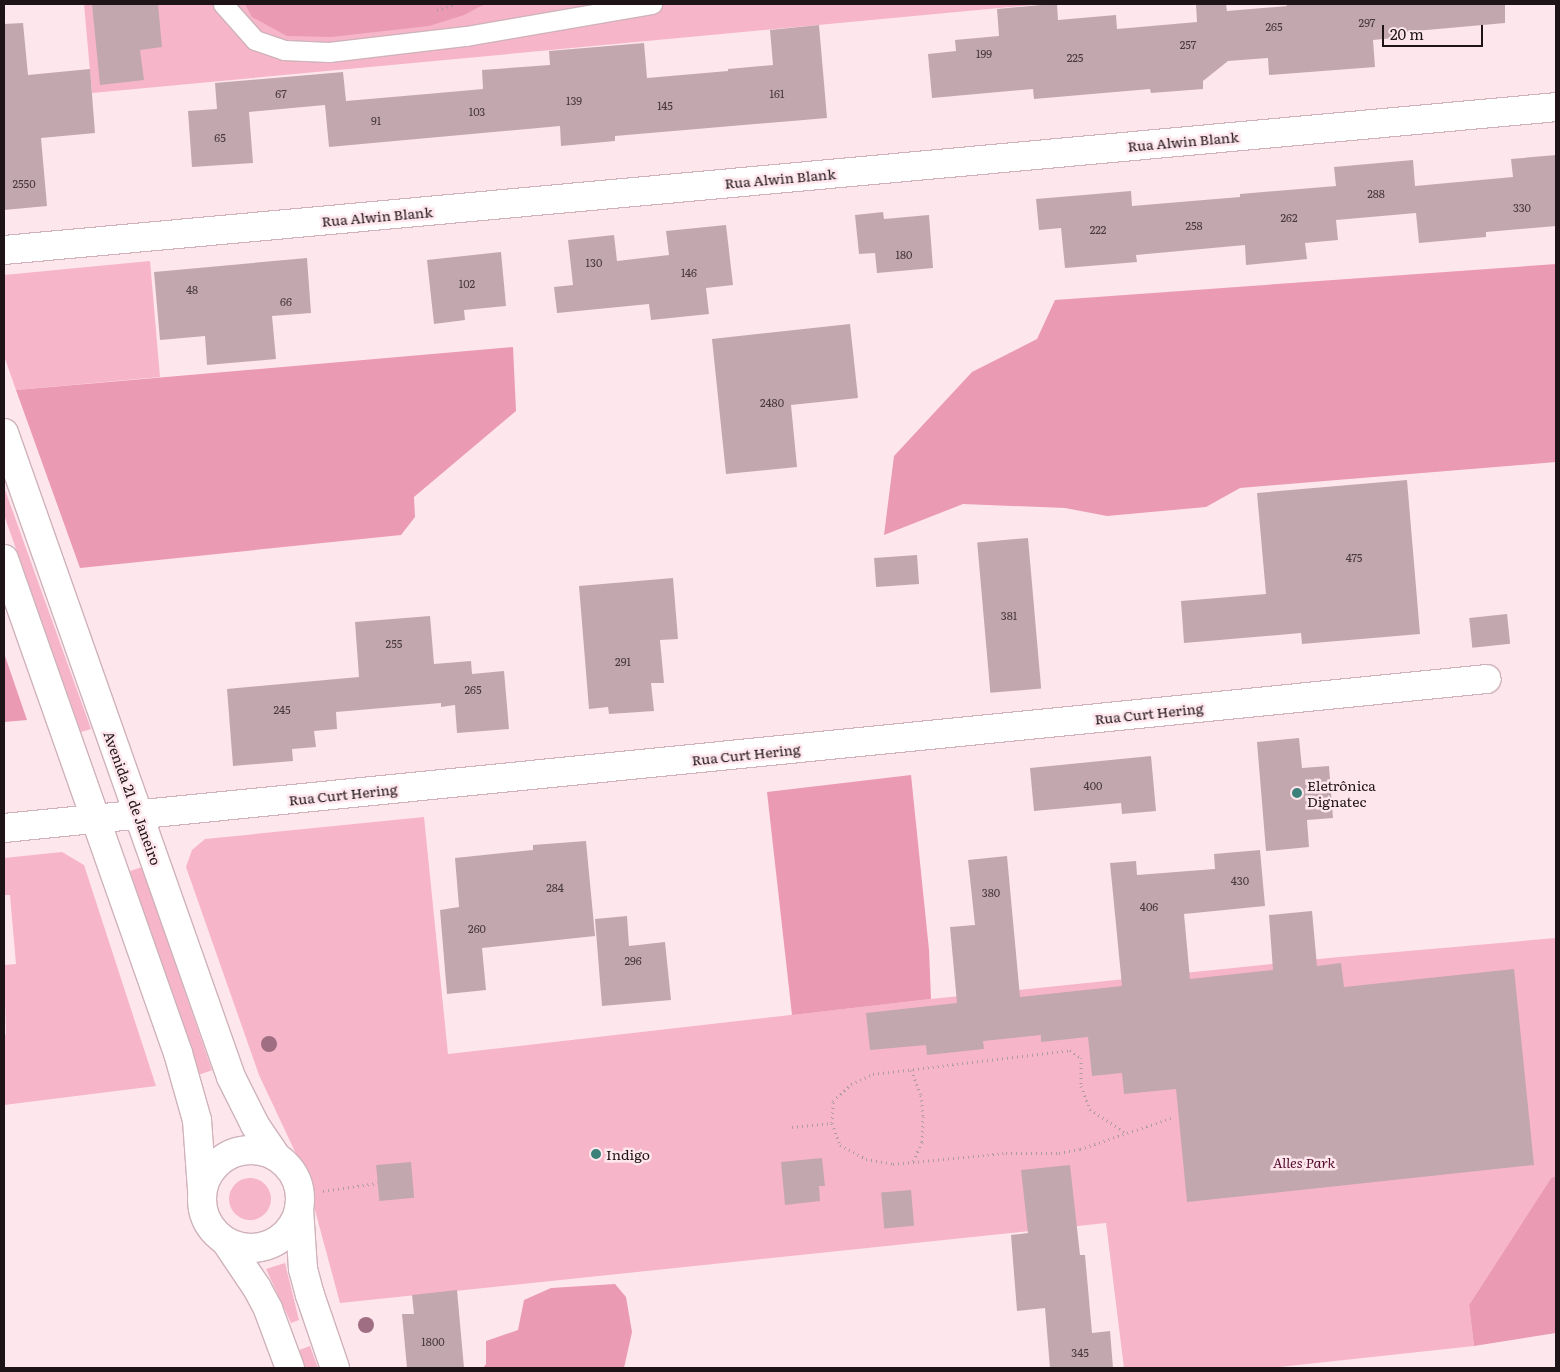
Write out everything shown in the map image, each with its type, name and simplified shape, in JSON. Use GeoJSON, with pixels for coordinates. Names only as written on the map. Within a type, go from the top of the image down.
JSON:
{"type":"FeatureCollection","features":[{"type":"Feature","properties":{"kind":"street","name":"Rua Alwin Blank"},"geometry":{"type":"LineString","coordinates":[[4,250],[1556,107]]}},
{"type":"Feature","properties":{"kind":"street","name":"Avenida 21 de Janeiro"},"geometry":{"type":"LineString","coordinates":[[4,433],[231,1077],[255,1124],[276,1156]]}},
{"type":"Feature","properties":{"kind":"street"},"geometry":{"type":"LineString","coordinates":[[4,559],[96,818],[190,1092],[197,1120],[202,1189],[201,1205],[206,1220],[214,1232],[226,1242],[257,1288],[268,1309],[290,1368]]}},
{"type":"Feature","properties":{"kind":"street","name":"Rua Curt Hering"},"geometry":{"type":"LineString","coordinates":[[4,828],[1487,680]]}},
{"type":"Feature","properties":{"kind":"street"},"geometry":{"type":"LineString","coordinates":[[202,1189],[206,1175],[217,1163],[230,1154],[245,1150],[260,1151],[276,1156],[288,1166],[296,1178],[300,1202],[304,1269],[310,1295],[335,1368]]}},
{"type":"Feature","properties":{"kind":"street"},"geometry":{"type":"LineString","coordinates":[[226,1242],[240,1248],[256,1248],[271,1244],[284,1236],[294,1224],[300,1202]]}},
{"type":"Feature","properties":{"kind":"lane"},"geometry":{"type":"LineString","coordinates":[[223,4],[255,40],[284,50],[329,52],[466,36],[652,4]]}},
{"type":"Feature","properties":{"kind":"path"},"geometry":{"type":"LineString","coordinates":[[436,11],[454,4]]}},
{"type":"Feature","properties":{"kind":"path"},"geometry":{"type":"LineString","coordinates":[[1124,1132],[1090,1109],[1081,1086],[1081,1058],[1070,1050],[873,1074],[851,1084],[833,1102],[832,1123],[840,1144],[866,1159],[894,1164],[912,1164],[1006,1153],[1059,1153],[1080,1149],[1124,1132],[1171,1118]]}},
{"type":"Feature","properties":{"kind":"path"},"geometry":{"type":"LineString","coordinates":[[911,1070],[921,1095],[924,1116],[922,1142],[912,1164]]}},
{"type":"Feature","properties":{"kind":"path"},"geometry":{"type":"LineString","coordinates":[[792,1128],[832,1123]]}},
{"type":"Feature","properties":{"kind":"path"},"geometry":{"type":"LineString","coordinates":[[300,1202],[378,1183]]}},
{"type":"Feature","properties":{"kind":"green space"},"geometry":{"type":"Polygon","coordinates":[[[84,4],[1043,4],[92,93],[84,4]]]}},
{"type":"Feature","properties":{"kind":"green space"},"geometry":{"type":"Polygon","coordinates":[[[150,261],[160,377],[16,390],[4,356],[4,275],[150,261]]]}},
{"type":"Feature","properties":{"kind":"green space"},"geometry":{"type":"Polygon","coordinates":[[[4,487],[91,729],[81,732],[4,515],[4,487]]]}},
{"type":"Feature","properties":{"kind":"green space","name":"Alles Park"},"geometry":{"type":"Polygon","coordinates":[[[424,817],[448,1054],[931,999],[1339,957],[1556,938],[1556,1176],[1551,1178],[1469,1305],[1474,1346],[1269,1368],[1124,1368],[1106,1223],[340,1303],[305,1173],[259,1075],[186,867],[192,850],[205,839],[424,817]]]}},
{"type":"Feature","properties":{"kind":"green space"},"geometry":{"type":"Polygon","coordinates":[[[62,852],[84,865],[156,1086],[4,1105],[4,1035],[6,1034],[4,965],[16,964],[10,895],[4,895],[4,858],[62,852]]]}},
{"type":"Feature","properties":{"kind":"green space"},"geometry":{"type":"Polygon","coordinates":[[[142,867],[212,1070],[200,1075],[130,871],[142,867]]]}},
{"type":"Feature","properties":{"kind":"green space"},"geometry":{"type":"Polygon","coordinates":[[[254,1178],[262,1181],[268,1187],[271,1199],[268,1211],[262,1217],[246,1220],[238,1217],[232,1211],[229,1195],[232,1187],[238,1181],[254,1178]]]}},
{"type":"Feature","properties":{"kind":"green space"},"geometry":{"type":"Polygon","coordinates":[[[285,1263],[299,1320],[291,1323],[266,1269],[285,1263]]]}},
{"type":"Feature","properties":{"kind":"green space"},"geometry":{"type":"Polygon","coordinates":[[[310,1346],[318,1368],[305,1368],[299,1350],[310,1346]]]}},
{"type":"Feature","properties":{"kind":"shaded area"},"geometry":{"type":"Polygon","coordinates":[[[245,4],[485,4],[464,15],[429,26],[331,37],[287,36],[252,17],[245,4]]]}},
{"type":"Feature","properties":{"kind":"shaded area"},"geometry":{"type":"Polygon","coordinates":[[[1556,264],[1556,462],[1240,488],[1206,507],[1107,516],[1065,508],[963,504],[884,535],[894,456],[972,372],[1037,339],[1055,300],[1556,264]]]}},
{"type":"Feature","properties":{"kind":"shaded area"},"geometry":{"type":"Polygon","coordinates":[[[513,347],[516,411],[414,497],[415,517],[401,535],[80,568],[16,390],[513,347]]]}},
{"type":"Feature","properties":{"kind":"shaded area"},"geometry":{"type":"Polygon","coordinates":[[[4,653],[27,720],[4,722],[4,653]]]}},
{"type":"Feature","properties":{"kind":"shaded area"},"geometry":{"type":"Polygon","coordinates":[[[911,775],[929,950],[931,999],[792,1015],[767,792],[911,775]]]}},
{"type":"Feature","properties":{"kind":"shaded area"},"geometry":{"type":"Polygon","coordinates":[[[1556,1176],[1556,1333],[1474,1346],[1469,1305],[1551,1178],[1556,1176]]]}},
{"type":"Feature","properties":{"kind":"shaded area"},"geometry":{"type":"Polygon","coordinates":[[[615,1284],[626,1297],[632,1332],[624,1368],[483,1368],[486,1364],[486,1341],[518,1330],[524,1300],[551,1288],[615,1284]]]}},
{"type":"Feature","properties":{"kind":"building"},"geometry":{"type":"Polygon","coordinates":[[[92,4],[158,4],[162,47],[140,50],[144,80],[100,85],[92,4]]]}},
{"type":"Feature","properties":{"kind":"building"},"geometry":{"type":"Polygon","coordinates":[[[1057,4],[1058,20],[1116,15],[1117,29],[1197,22],[1196,4],[1226,4],[1227,11],[1287,6],[1286,4],[1505,4],[1505,23],[1404,32],[1404,37],[1373,40],[1375,67],[1269,75],[1268,58],[1228,61],[1203,81],[1203,89],[1151,93],[1150,89],[1034,99],[1033,89],[932,98],[928,54],[956,51],[955,40],[999,36],[997,9],[1057,4]]]}},
{"type":"Feature","properties":{"kind":"building"},"geometry":{"type":"Polygon","coordinates":[[[23,23],[28,75],[90,69],[95,133],[41,138],[47,206],[4,210],[4,24],[23,23]]]}},
{"type":"Feature","properties":{"kind":"building"},"geometry":{"type":"Polygon","coordinates":[[[819,25],[827,118],[615,136],[615,141],[561,146],[560,126],[329,147],[325,105],[249,112],[253,163],[192,167],[188,111],[217,109],[215,83],[343,72],[346,101],[483,89],[482,70],[550,65],[549,51],[644,43],[647,78],[728,71],[728,69],[773,65],[770,30],[819,25]]]}},
{"type":"Feature","properties":{"kind":"building"},"geometry":{"type":"Polygon","coordinates":[[[1556,155],[1556,226],[1486,232],[1486,237],[1419,243],[1416,213],[1336,220],[1338,240],[1305,243],[1307,259],[1246,265],[1245,245],[1136,255],[1137,262],[1065,268],[1061,228],[1039,230],[1036,199],[1131,191],[1132,206],[1240,197],[1240,194],[1336,186],[1334,167],[1413,160],[1415,186],[1513,177],[1511,159],[1556,155]]]}},
{"type":"Feature","properties":{"kind":"building"},"geometry":{"type":"Polygon","coordinates":[[[883,212],[884,219],[929,215],[933,268],[877,273],[875,253],[859,254],[855,215],[883,212]]]}},
{"type":"Feature","properties":{"kind":"building"},"geometry":{"type":"Polygon","coordinates":[[[726,225],[733,285],[706,288],[709,314],[651,320],[649,304],[557,313],[554,287],[573,285],[568,240],[614,235],[617,261],[669,255],[666,231],[726,225]]]}},
{"type":"Feature","properties":{"kind":"building"},"geometry":{"type":"Polygon","coordinates":[[[501,252],[506,306],[464,310],[465,320],[434,324],[427,260],[501,252]]]}},
{"type":"Feature","properties":{"kind":"building"},"geometry":{"type":"Polygon","coordinates":[[[307,258],[311,313],[272,316],[276,359],[207,365],[205,336],[160,340],[154,272],[307,258]]]}},
{"type":"Feature","properties":{"kind":"building"},"geometry":{"type":"Polygon","coordinates":[[[850,324],[858,398],[791,405],[797,467],[726,474],[712,339],[850,324]]]}},
{"type":"Feature","properties":{"kind":"building"},"geometry":{"type":"Polygon","coordinates":[[[1407,480],[1420,634],[1302,644],[1301,633],[1184,643],[1181,601],[1266,594],[1257,493],[1407,480]]]}},
{"type":"Feature","properties":{"kind":"building"},"geometry":{"type":"Polygon","coordinates":[[[1028,538],[1041,688],[990,693],[977,542],[1028,538]]]}},
{"type":"Feature","properties":{"kind":"building"},"geometry":{"type":"Polygon","coordinates":[[[917,555],[919,584],[876,587],[874,558],[917,555]]]}},
{"type":"Feature","properties":{"kind":"building"},"geometry":{"type":"Polygon","coordinates":[[[673,578],[678,639],[660,640],[664,683],[651,683],[654,711],[609,714],[608,707],[589,709],[579,586],[673,578]]]}},
{"type":"Feature","properties":{"kind":"building"},"geometry":{"type":"Polygon","coordinates":[[[1507,614],[1510,644],[1472,648],[1469,618],[1507,614]]]}},
{"type":"Feature","properties":{"kind":"building"},"geometry":{"type":"Polygon","coordinates":[[[430,616],[434,664],[471,661],[472,674],[504,671],[509,729],[457,733],[455,705],[441,707],[441,703],[336,712],[337,729],[314,731],[316,747],[292,749],[293,761],[233,766],[227,689],[359,677],[355,622],[430,616]]]}},
{"type":"Feature","properties":{"kind":"building","name":"Eletrônica Dignatec"},"geometry":{"type":"Polygon","coordinates":[[[1299,738],[1302,768],[1329,766],[1333,818],[1307,820],[1309,847],[1266,851],[1257,742],[1299,738]]]}},
{"type":"Feature","properties":{"kind":"building"},"geometry":{"type":"Polygon","coordinates":[[[1151,756],[1156,811],[1122,814],[1121,803],[1034,811],[1030,768],[1151,756]]]}},
{"type":"Feature","properties":{"kind":"building"},"geometry":{"type":"Polygon","coordinates":[[[586,841],[595,936],[482,948],[486,990],[447,994],[440,910],[459,907],[455,858],[533,850],[533,845],[586,841]]]}},
{"type":"Feature","properties":{"kind":"building"},"geometry":{"type":"Polygon","coordinates":[[[1260,850],[1265,906],[1184,914],[1190,979],[1273,970],[1269,915],[1312,911],[1317,966],[1341,963],[1344,987],[1514,969],[1534,1165],[1187,1202],[1176,1089],[1124,1094],[1122,1073],[1092,1076],[1088,1037],[1041,1042],[1041,1035],[983,1041],[984,1049],[927,1055],[926,1045],[870,1050],[866,1013],[957,1003],[950,927],[975,925],[968,860],[1007,856],[1020,997],[1122,986],[1110,863],[1136,861],[1137,875],[1215,869],[1214,854],[1260,850]]]}},
{"type":"Feature","properties":{"kind":"building"},"geometry":{"type":"Polygon","coordinates":[[[627,916],[629,946],[665,942],[671,1000],[602,1006],[595,919],[627,916]]]}},
{"type":"Feature","properties":{"kind":"building"},"geometry":{"type":"Polygon","coordinates":[[[822,1158],[825,1186],[819,1186],[820,1201],[785,1205],[781,1162],[822,1158]]]}},
{"type":"Feature","properties":{"kind":"building"},"geometry":{"type":"Polygon","coordinates":[[[411,1162],[414,1198],[379,1201],[376,1165],[411,1162]]]}},
{"type":"Feature","properties":{"kind":"building"},"geometry":{"type":"Polygon","coordinates":[[[1070,1165],[1080,1255],[1085,1255],[1092,1333],[1110,1331],[1113,1368],[1050,1368],[1045,1308],[1017,1311],[1011,1235],[1028,1233],[1021,1170],[1070,1165]]]}},
{"type":"Feature","properties":{"kind":"building"},"geometry":{"type":"Polygon","coordinates":[[[911,1190],[914,1226],[884,1228],[881,1193],[911,1190]]]}},
{"type":"Feature","properties":{"kind":"building"},"geometry":{"type":"Polygon","coordinates":[[[457,1290],[464,1368],[407,1368],[402,1314],[414,1314],[412,1295],[457,1290]]]}},
{"type":"Feature","properties":{"kind":"place","name":"Eletrônica Dignatec"},"geometry":{"type":"Point","coordinates":[1297,793]}},
{"type":"Feature","properties":{"kind":"place","name":"Indigo"},"geometry":{"type":"Point","coordinates":[596,1154]}}]}
